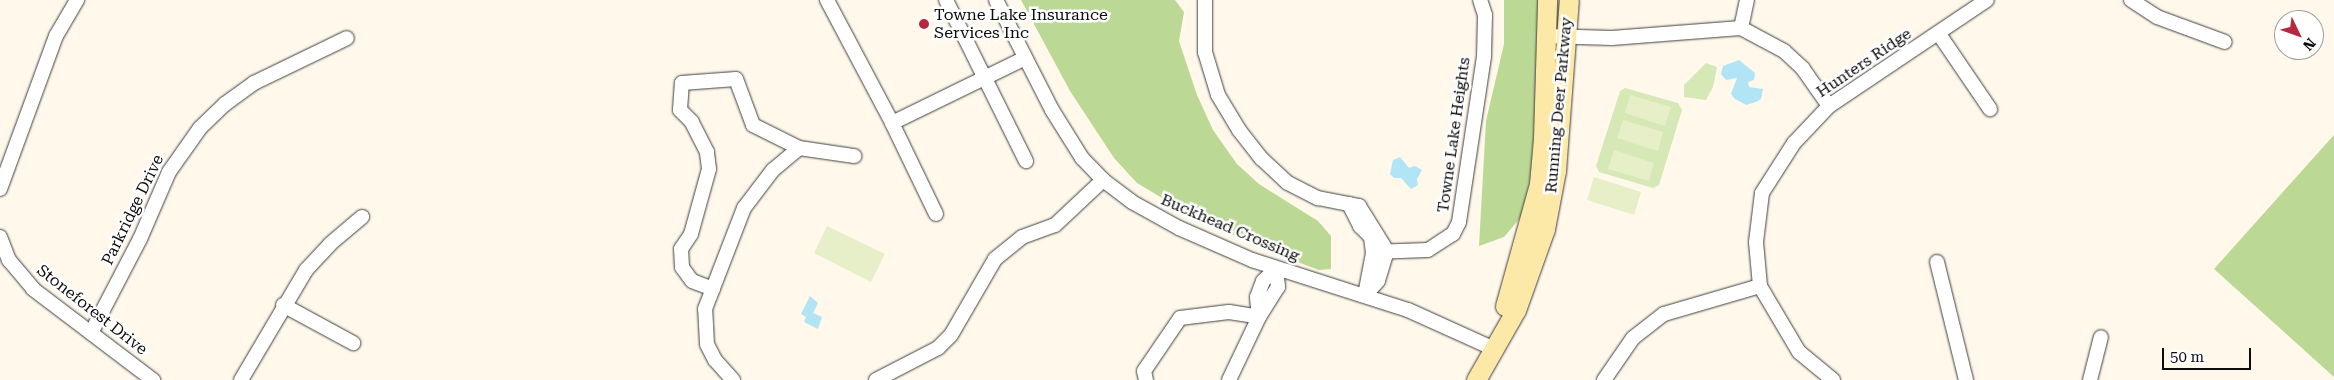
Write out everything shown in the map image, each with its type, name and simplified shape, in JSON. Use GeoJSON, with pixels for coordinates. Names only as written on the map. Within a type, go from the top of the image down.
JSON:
{"type":"FeatureCollection","features":[{"type":"Feature","properties":{"kind":"street"},"geometry":{"type":"LineString","coordinates":[[0,189],[56,36],[77,0]]}},
{"type":"Feature","properties":{"kind":"street"},"geometry":{"type":"LineString","coordinates":[[827,0],[892,123],[936,214]]}},
{"type":"Feature","properties":{"kind":"street"},"geometry":{"type":"LineString","coordinates":[[946,0],[1026,161]]}},
{"type":"Feature","properties":{"kind":"street","name":"Buckhead Crossing"},"geometry":{"type":"LineString","coordinates":[[996,0],[1061,125],[1082,158],[1103,180],[1164,221],[1276,269],[1365,295],[1426,317],[1492,348]]}},
{"type":"Feature","properties":{"kind":"street"},"geometry":{"type":"LineString","coordinates":[[1205,0],[1205,52],[1218,95],[1239,130],[1262,159],[1288,183],[1318,198],[1360,206],[1380,251],[1378,281],[1365,295]]}},
{"type":"Feature","properties":{"kind":"street","name":"Towne Lake Heights"},"geometry":{"type":"LineString","coordinates":[[1380,251],[1428,250],[1453,234],[1459,222],[1484,56],[1485,16],[1480,0]]}},
{"type":"Feature","properties":{"kind":"street","name":"Running Deer Parkway"},"geometry":{"type":"LineString","coordinates":[[1476,380],[1492,348],[1518,267],[1539,184],[1547,0]]}},
{"type":"Feature","properties":{"kind":"street","name":"Running Deer Parkway"},"geometry":{"type":"LineString","coordinates":[[1492,348],[1508,329],[1545,229],[1556,171],[1569,0]]}},
{"type":"Feature","properties":{"kind":"street"},"geometry":{"type":"LineString","coordinates":[[1741,28],[1747,0]]}},
{"type":"Feature","properties":{"kind":"street","name":"Hunters Ridge"},"geometry":{"type":"LineString","coordinates":[[1833,380],[1799,352],[1760,286],[1756,242],[1762,194],[1794,143],[1829,106],[1987,0]]}},
{"type":"Feature","properties":{"kind":"street"},"geometry":{"type":"LineString","coordinates":[[2131,0],[2157,17],[2225,42]]}},
{"type":"Feature","properties":{"kind":"street"},"geometry":{"type":"LineString","coordinates":[[1546,36],[1612,38],[1741,28],[1784,51],[1803,69],[1829,106]]}},
{"type":"Feature","properties":{"kind":"street"},"geometry":{"type":"LineString","coordinates":[[1939,34],[1990,109]]}},
{"type":"Feature","properties":{"kind":"street","name":"Parkridge Drive"},"geometry":{"type":"LineString","coordinates":[[91,332],[140,239],[169,172],[200,128],[225,104],[254,83],[347,38]]}},
{"type":"Feature","properties":{"kind":"street"},"geometry":{"type":"LineString","coordinates":[[892,123],[1025,58]]}},
{"type":"Feature","properties":{"kind":"street"},"geometry":{"type":"LineString","coordinates":[[713,289],[692,281],[682,267],[681,249],[691,234],[709,169],[707,152],[692,122],[680,110],[682,83],[736,79],[753,125],[799,148],[854,156]]}},
{"type":"Feature","properties":{"kind":"street"},"geometry":{"type":"LineString","coordinates":[[733,380],[715,360],[707,344],[705,308],[744,208],[773,170],[799,148]]}},
{"type":"Feature","properties":{"kind":"street"},"geometry":{"type":"LineString","coordinates":[[876,380],[938,348],[951,335],[995,259],[1022,237],[1056,225],[1103,180]]}},
{"type":"Feature","properties":{"kind":"street"},"geometry":{"type":"LineString","coordinates":[[241,380],[283,305],[317,257],[362,217]]}},
{"type":"Feature","properties":{"kind":"street","name":"Stoneforest Drive"},"geometry":{"type":"LineString","coordinates":[[0,237],[19,275],[153,380]]}},
{"type":"Feature","properties":{"kind":"street"},"geometry":{"type":"LineString","coordinates":[[1937,262],[1966,380]]}},
{"type":"Feature","properties":{"kind":"street"},"geometry":{"type":"LineString","coordinates":[[1229,380],[1258,317],[1270,303],[1278,287],[1276,269]]}},
{"type":"Feature","properties":{"kind":"street"},"geometry":{"type":"LineString","coordinates":[[1604,380],[1611,366],[1633,338],[1664,314],[1760,286]]}},
{"type":"Feature","properties":{"kind":"street"},"geometry":{"type":"LineString","coordinates":[[283,305],[353,343]]}},
{"type":"Feature","properties":{"kind":"street"},"geometry":{"type":"LineString","coordinates":[[1146,380],[1144,371],[1180,318],[1229,312],[1258,317]]}},
{"type":"Feature","properties":{"kind":"street"},"geometry":{"type":"LineString","coordinates":[[2090,380],[2101,337]]}},
{"type":"Feature","properties":{"kind":"green space"},"geometry":{"type":"Polygon","coordinates":[[[1021,0],[1175,0],[1184,12],[1179,41],[1197,95],[1213,130],[1237,164],[1259,184],[1318,221],[1331,236],[1331,269],[1319,270],[1273,253],[1192,216],[1137,183],[1114,158],[1070,91],[1021,0]]]}},
{"type":"Feature","properties":{"kind":"green space"},"geometry":{"type":"Polygon","coordinates":[[[1504,0],[1542,0],[1540,140],[1521,217],[1504,237],[1479,246],[1486,121],[1504,44],[1504,0]]]}},
{"type":"Feature","properties":{"kind":"green space"},"geometry":{"type":"Polygon","coordinates":[[[1706,63],[1717,67],[1713,87],[1706,100],[1684,97],[1684,85],[1706,63]]]}},
{"type":"Feature","properties":{"kind":"green space"},"geometry":{"type":"Polygon","coordinates":[[[1625,88],[1678,103],[1682,110],[1659,185],[1653,188],[1599,172],[1596,166],[1620,91],[1625,88]]]}},
{"type":"Feature","properties":{"kind":"green space"},"geometry":{"type":"Polygon","coordinates":[[[1630,95],[1671,107],[1665,126],[1625,113],[1630,95]]]}},
{"type":"Feature","properties":{"kind":"green space"},"geometry":{"type":"Polygon","coordinates":[[[1623,120],[1663,132],[1658,151],[1617,138],[1623,120]]]}},
{"type":"Feature","properties":{"kind":"green space"},"geometry":{"type":"Polygon","coordinates":[[[2334,135],[2334,377],[2214,269],[2334,135]]]}},
{"type":"Feature","properties":{"kind":"green space"},"geometry":{"type":"Polygon","coordinates":[[[1614,150],[1654,163],[1649,181],[1608,169],[1614,150]]]}},
{"type":"Feature","properties":{"kind":"green space"},"geometry":{"type":"Polygon","coordinates":[[[1594,177],[1641,192],[1634,215],[1587,200],[1594,177]]]}},
{"type":"Feature","properties":{"kind":"green space"},"geometry":{"type":"Polygon","coordinates":[[[827,226],[885,254],[871,282],[814,253],[827,226]]]}},
{"type":"Feature","properties":{"kind":"water"},"geometry":{"type":"Polygon","coordinates":[[[1739,60],[1755,73],[1754,80],[1748,82],[1749,87],[1763,89],[1761,99],[1746,105],[1735,99],[1731,94],[1737,78],[1726,80],[1721,74],[1723,66],[1739,60]]]}},
{"type":"Feature","properties":{"kind":"water"},"geometry":{"type":"Polygon","coordinates":[[[1400,157],[1409,168],[1415,166],[1422,170],[1417,179],[1418,185],[1411,189],[1401,178],[1394,178],[1390,174],[1393,160],[1400,157]]]}},
{"type":"Feature","properties":{"kind":"water"},"geometry":{"type":"Polygon","coordinates":[[[810,296],[818,303],[813,313],[822,317],[818,329],[804,322],[806,317],[801,314],[810,296]]]}},
{"type":"Feature","properties":{"kind":"place","name":"Towne Lake Insurance Services Inc"},"geometry":{"type":"Point","coordinates":[924,24]}}]}
